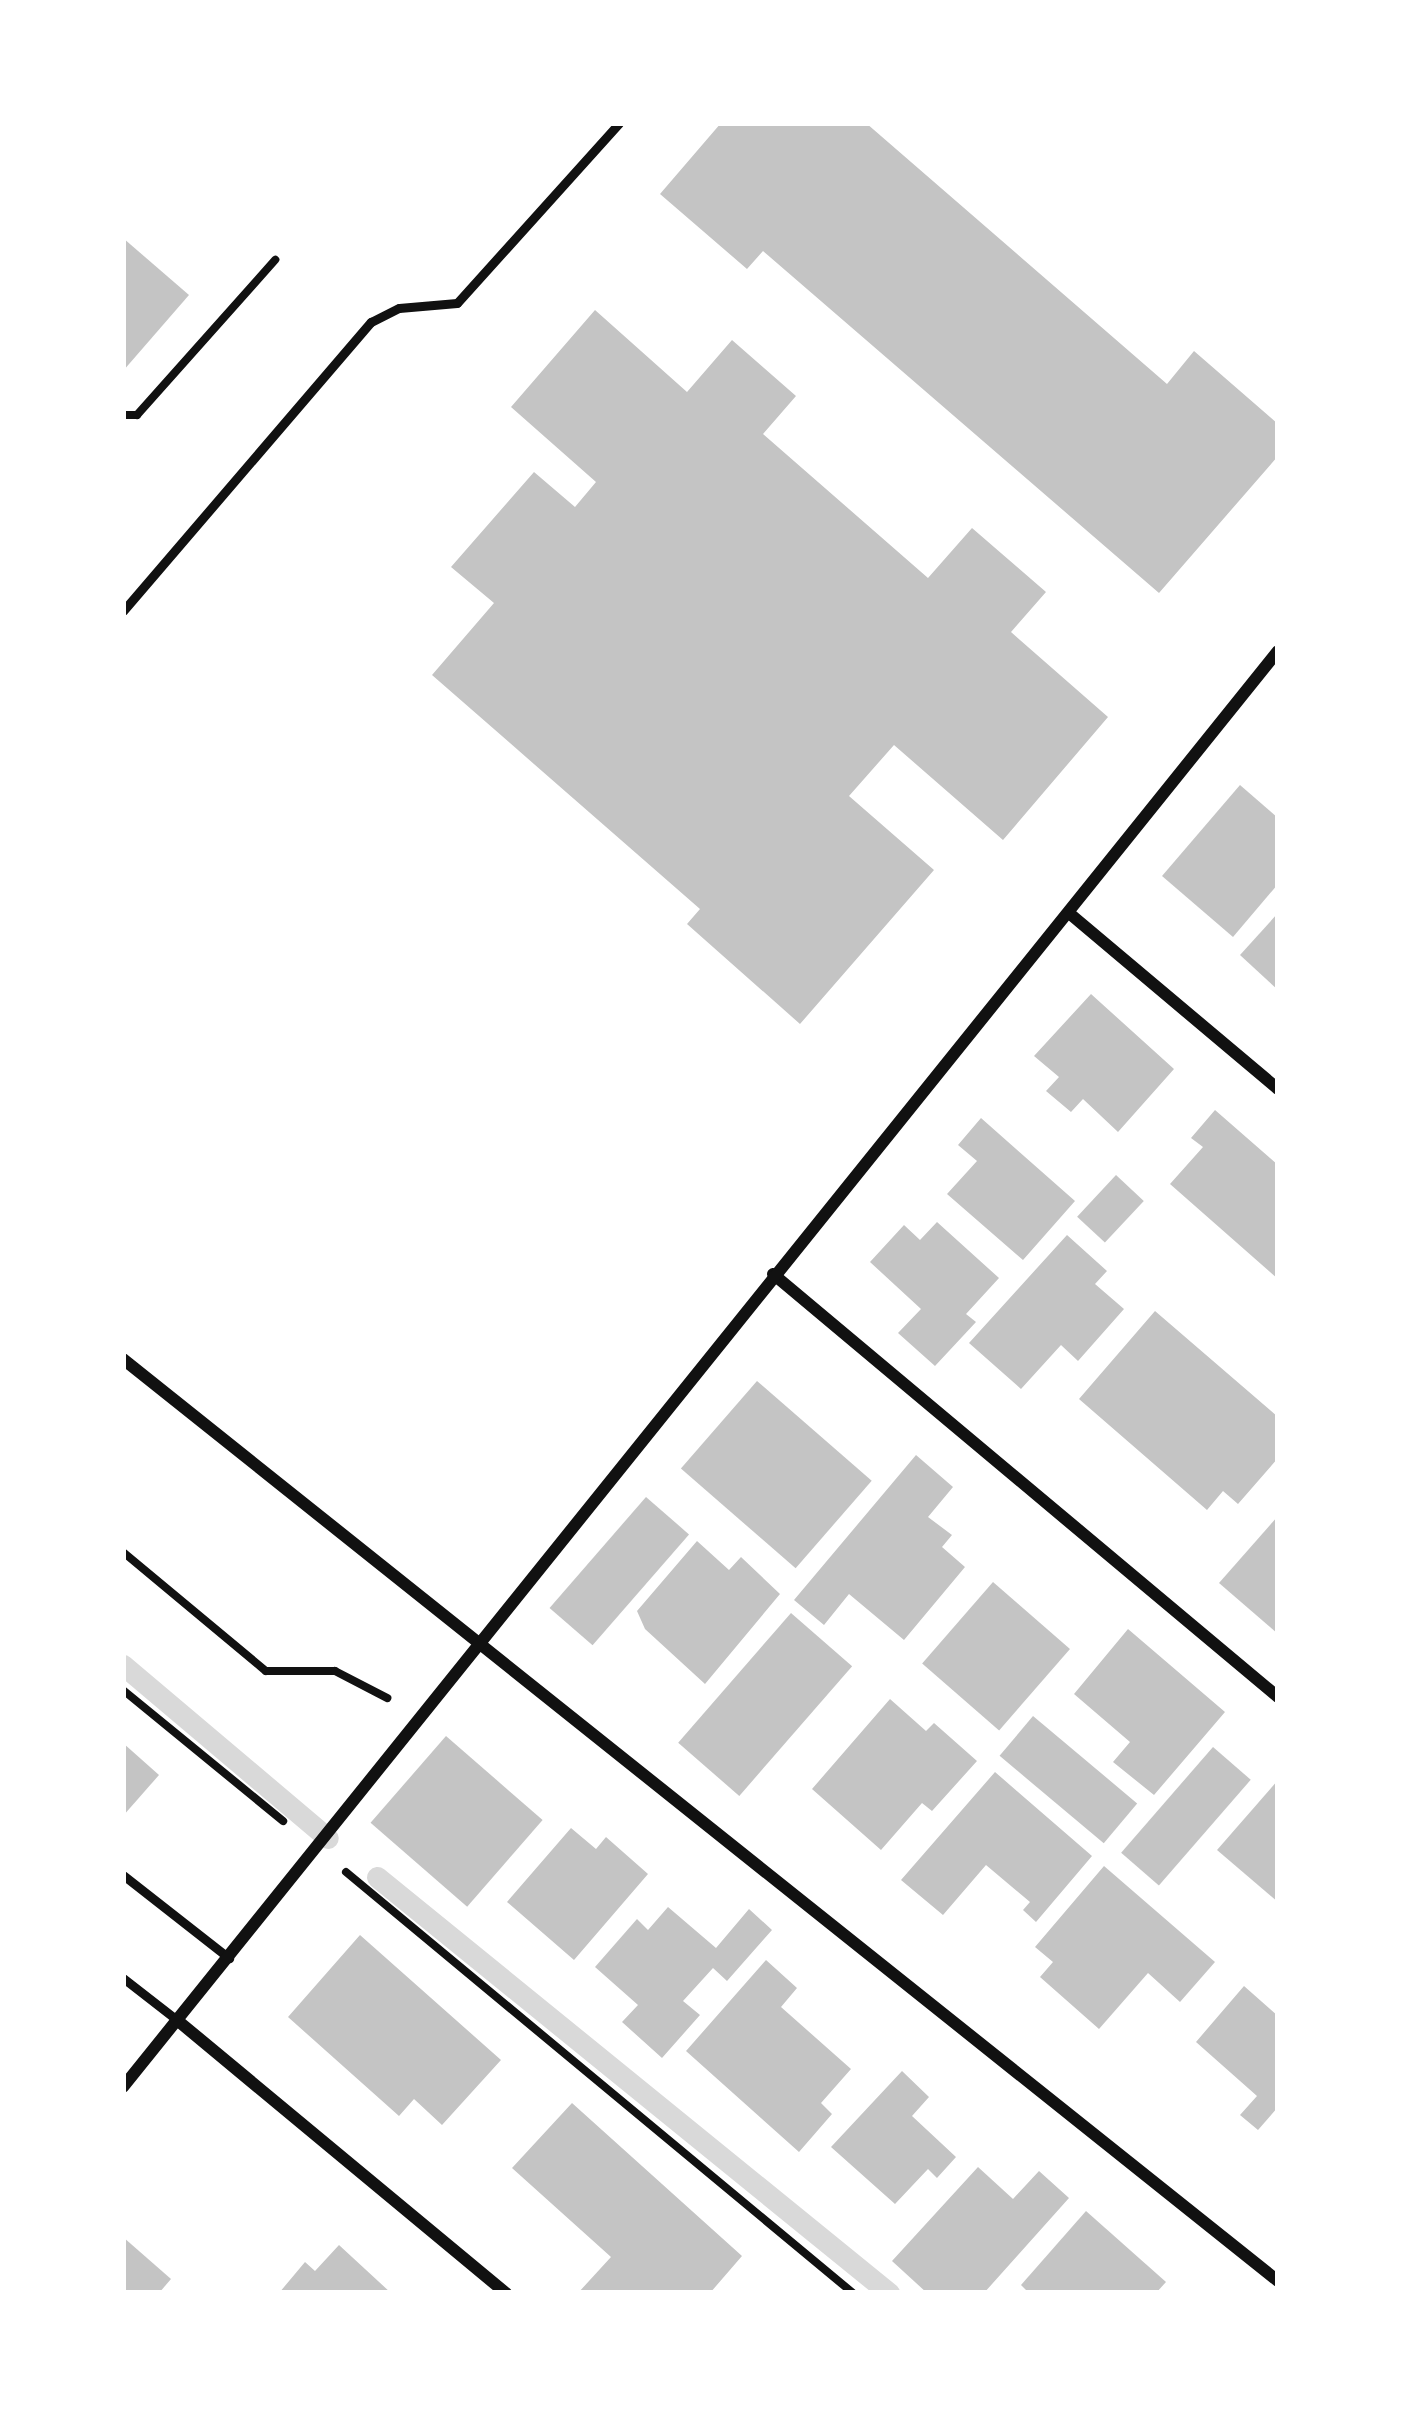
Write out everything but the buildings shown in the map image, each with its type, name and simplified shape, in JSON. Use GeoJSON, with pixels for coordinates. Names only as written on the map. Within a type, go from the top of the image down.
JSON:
{"type":"FeatureCollection","features":[{"type":"Feature","properties":{"kind":"street"},"geometry":{"type":"LineString","coordinates":[[123,2086],[483,1648],[773,1274],[1278,651]]}},
{"type":"Feature","properties":{"kind":"street"},"geometry":{"type":"LineString","coordinates":[[1069,913],[1278,1089]]}},
{"type":"Feature","properties":{"kind":"street"},"geometry":{"type":"LineString","coordinates":[[773,1274],[1278,1697]]}},
{"type":"Feature","properties":{"kind":"street"},"geometry":{"type":"LineString","coordinates":[[123,1359],[1278,2282]]}},
{"type":"Feature","properties":{"kind":"street"},"geometry":{"type":"LineString","coordinates":[[178,2020],[506,2293]]}},
{"type":"Feature","properties":{"kind":"lane"},"geometry":{"type":"LineString","coordinates":[[123,610],[371,322],[399,308],[457,302],[619,123]]}},
{"type":"Feature","properties":{"kind":"lane"},"geometry":{"type":"LineString","coordinates":[[123,1875],[229,1958]]}},
{"type":"Feature","properties":{"kind":"lane"},"geometry":{"type":"LineString","coordinates":[[123,1978],[178,2020]]}},
{"type":"Feature","properties":{"kind":"path"},"geometry":{"type":"LineString","coordinates":[[123,415],[137,415],[275,260]]}},
{"type":"Feature","properties":{"kind":"path"},"geometry":{"type":"LineString","coordinates":[[123,1552],[266,1671],[335,1671],[425,1718]]}},
{"type":"Feature","properties":{"kind":"path"},"geometry":{"type":"LineString","coordinates":[[123,1690],[853,2293]]}},
{"type":"Feature","properties":{"kind":"waterway"},"geometry":{"type":"LineString","coordinates":[[123,1665],[328,1838]]}},
{"type":"Feature","properties":{"kind":"waterway"},"geometry":{"type":"LineString","coordinates":[[377,1877],[889,2293]]}}]}
